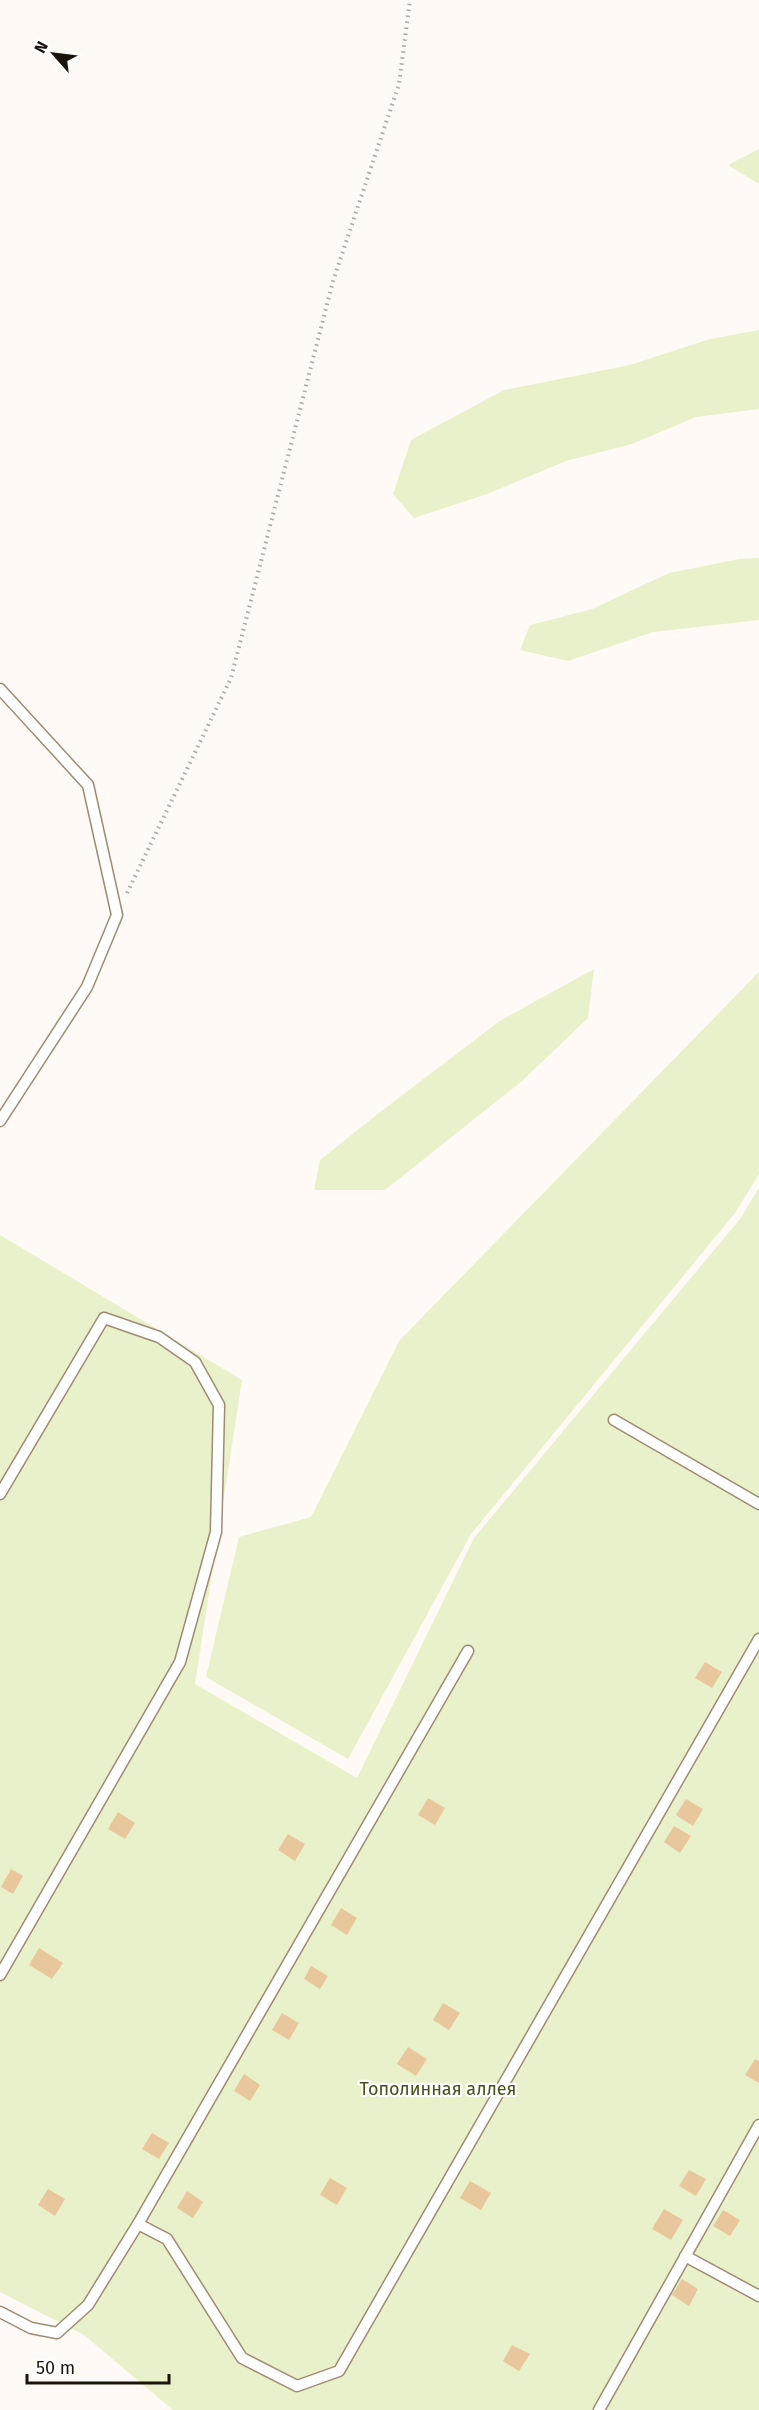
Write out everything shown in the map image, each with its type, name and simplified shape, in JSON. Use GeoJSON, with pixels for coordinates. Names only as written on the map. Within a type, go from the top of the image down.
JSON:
{"type":"FeatureCollection","features":[{"type":"Feature","properties":{"kind":"lane"},"geometry":{"type":"LineString","coordinates":[[0,689],[88,785],[117,915],[87,987],[0,1121]]}},
{"type":"Feature","properties":{"kind":"lane"},"geometry":{"type":"LineString","coordinates":[[0,1494],[104,1318],[159,1337],[195,1362],[219,1405],[216,1532],[180,1662],[0,1975]]}},
{"type":"Feature","properties":{"kind":"lane"},"geometry":{"type":"LineString","coordinates":[[614,1420],[759,1504]]}},
{"type":"Feature","properties":{"kind":"lane"},"geometry":{"type":"LineString","coordinates":[[138,2224],[167,2239],[242,2358],[297,2386],[339,2371],[759,1639]]}},
{"type":"Feature","properties":{"kind":"lane"},"geometry":{"type":"LineString","coordinates":[[0,2312],[31,2328],[57,2333],[88,2305],[138,2224],[468,1651]]}},
{"type":"Feature","properties":{"kind":"lane"},"geometry":{"type":"LineString","coordinates":[[598,2410],[759,2125]]}},
{"type":"Feature","properties":{"kind":"lane"},"geometry":{"type":"LineString","coordinates":[[685,2256],[759,2296]]}},
{"type":"Feature","properties":{"kind":"path"},"geometry":{"type":"LineString","coordinates":[[117,915],[231,678],[333,281],[399,84],[410,0]]}},
{"type":"Feature","properties":{"kind":"green space"},"geometry":{"type":"Polygon","coordinates":[[[759,149],[759,184],[728,165],[759,149]]]}},
{"type":"Feature","properties":{"kind":"green space"},"geometry":{"type":"Polygon","coordinates":[[[759,330],[759,409],[696,417],[632,444],[566,461],[487,494],[414,518],[393,494],[411,440],[504,390],[630,365],[710,339],[759,330]]]}},
{"type":"Feature","properties":{"kind":"green space"},"geometry":{"type":"Polygon","coordinates":[[[759,558],[759,620],[653,632],[568,661],[520,650],[530,625],[592,609],[669,573],[739,559],[759,558]]]}},
{"type":"Feature","properties":{"kind":"green space"},"geometry":{"type":"Polygon","coordinates":[[[594,969],[588,1018],[522,1081],[385,1190],[314,1190],[320,1160],[379,1113],[501,1020],[594,969]]]}},
{"type":"Feature","properties":{"kind":"green space"},"geometry":{"type":"Polygon","coordinates":[[[759,972],[759,1174],[735,1213],[471,1534],[348,1759],[206,1677],[239,1537],[311,1517],[399,1341],[759,972]]]}},
{"type":"Feature","properties":{"kind":"green space","name":"Тополинная аллея"},"geometry":{"type":"Polygon","coordinates":[[[759,1188],[759,2410],[173,2410],[84,2335],[0,2292],[0,1235],[242,1380],[195,1684],[357,1778],[474,1538],[740,1219],[759,1188]]]}},
{"type":"Feature","properties":{"kind":"building"},"geometry":{"type":"Polygon","coordinates":[[[705,1662],[722,1672],[712,1688],[695,1678],[705,1662]]]}},
{"type":"Feature","properties":{"kind":"building"},"geometry":{"type":"Polygon","coordinates":[[[428,1798],[445,1808],[435,1825],[418,1815],[428,1798]]]}},
{"type":"Feature","properties":{"kind":"building"},"geometry":{"type":"Polygon","coordinates":[[[686,1799],[703,1809],[693,1826],[676,1815],[686,1799]]]}},
{"type":"Feature","properties":{"kind":"building"},"geometry":{"type":"Polygon","coordinates":[[[118,1812],[135,1823],[125,1839],[108,1829],[118,1812]]]}},
{"type":"Feature","properties":{"kind":"building"},"geometry":{"type":"Polygon","coordinates":[[[674,1826],[691,1836],[680,1853],[664,1842],[674,1826]]]}},
{"type":"Feature","properties":{"kind":"building"},"geometry":{"type":"Polygon","coordinates":[[[288,1834],[305,1844],[295,1861],[278,1850],[288,1834]]]}},
{"type":"Feature","properties":{"kind":"building"},"geometry":{"type":"Polygon","coordinates":[[[11,1869],[23,1876],[13,1894],[1,1887],[11,1869]]]}},
{"type":"Feature","properties":{"kind":"building"},"geometry":{"type":"Polygon","coordinates":[[[341,1908],[357,1918],[347,1935],[331,1925],[341,1908]]]}},
{"type":"Feature","properties":{"kind":"building"},"geometry":{"type":"Polygon","coordinates":[[[39,1948],[63,1963],[52,1979],[29,1965],[39,1948]]]}},
{"type":"Feature","properties":{"kind":"building"},"geometry":{"type":"Polygon","coordinates":[[[311,1966],[328,1976],[320,1989],[304,1979],[311,1966]]]}},
{"type":"Feature","properties":{"kind":"building"},"geometry":{"type":"Polygon","coordinates":[[[443,2003],[460,2013],[449,2030],[433,2020],[443,2003]]]}},
{"type":"Feature","properties":{"kind":"building"},"geometry":{"type":"Polygon","coordinates":[[[282,2013],[299,2023],[289,2040],[272,2030],[282,2013]]]}},
{"type":"Feature","properties":{"kind":"building"},"geometry":{"type":"Polygon","coordinates":[[[408,2047],[427,2059],[416,2076],[397,2064],[408,2047]]]}},
{"type":"Feature","properties":{"kind":"building"},"geometry":{"type":"Polygon","coordinates":[[[755,2059],[759,2061],[759,2083],[745,2075],[755,2059]]]}},
{"type":"Feature","properties":{"kind":"building"},"geometry":{"type":"Polygon","coordinates":[[[244,2074],[260,2085],[250,2101],[234,2091],[244,2074]]]}},
{"type":"Feature","properties":{"kind":"building"},"geometry":{"type":"Polygon","coordinates":[[[152,2133],[169,2143],[159,2159],[142,2149],[152,2133]]]}},
{"type":"Feature","properties":{"kind":"building"},"geometry":{"type":"Polygon","coordinates":[[[689,2170],[706,2179],[696,2196],[679,2186],[689,2170]]]}},
{"type":"Feature","properties":{"kind":"building"},"geometry":{"type":"Polygon","coordinates":[[[330,2178],[347,2188],[337,2205],[320,2195],[330,2178]]]}},
{"type":"Feature","properties":{"kind":"building"},"geometry":{"type":"Polygon","coordinates":[[[470,2181],[491,2193],[481,2210],[460,2198],[470,2181]]]}},
{"type":"Feature","properties":{"kind":"building"},"geometry":{"type":"Polygon","coordinates":[[[48,2189],[65,2199],[55,2216],[38,2205],[48,2189]]]}},
{"type":"Feature","properties":{"kind":"building"},"geometry":{"type":"Polygon","coordinates":[[[187,2191],[203,2202],[193,2218],[177,2208],[187,2191]]]}},
{"type":"Feature","properties":{"kind":"building"},"geometry":{"type":"Polygon","coordinates":[[[664,2209],[683,2220],[671,2240],[652,2229],[664,2209]]]}},
{"type":"Feature","properties":{"kind":"building"},"geometry":{"type":"Polygon","coordinates":[[[723,2210],[740,2220],[730,2236],[713,2226],[723,2210]]]}},
{"type":"Feature","properties":{"kind":"building"},"geometry":{"type":"Polygon","coordinates":[[[682,2279],[698,2289],[689,2306],[672,2295],[682,2279]]]}},
{"type":"Feature","properties":{"kind":"building"},"geometry":{"type":"Polygon","coordinates":[[[512,2345],[530,2354],[519,2371],[503,2361],[512,2345]]]}}]}
